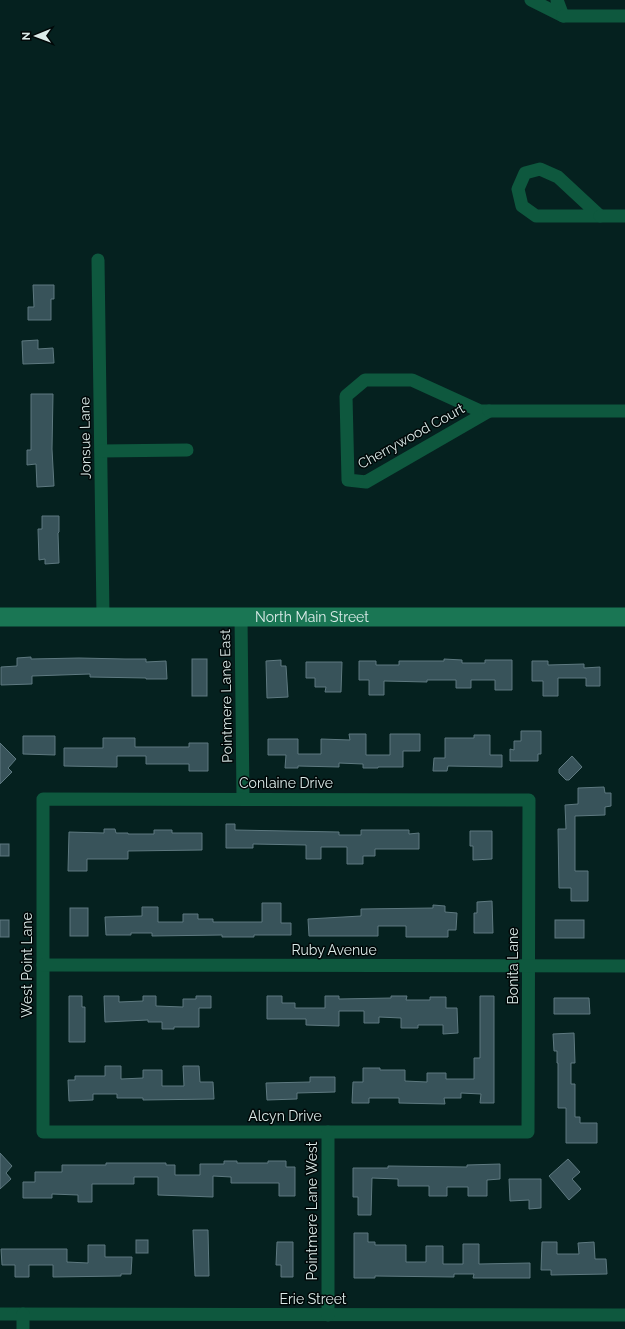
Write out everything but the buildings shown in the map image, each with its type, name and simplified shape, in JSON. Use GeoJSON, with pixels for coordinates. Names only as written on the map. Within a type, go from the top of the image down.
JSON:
{"type":"FeatureCollection","features":[{"type":"Feature","properties":{"kind":"main road","name":"North Main Street"},"geometry":{"type":"LineString","coordinates":[[0,617],[625,617]]}},
{"type":"Feature","properties":{"kind":"street"},"geometry":{"type":"LineString","coordinates":[[531,0],[563,16],[625,16]]}},
{"type":"Feature","properties":{"kind":"street"},"geometry":{"type":"LineString","coordinates":[[558,0],[563,16]]}},
{"type":"Feature","properties":{"kind":"street"},"geometry":{"type":"LineString","coordinates":[[600,216],[558,177],[540,169],[525,173],[518,189],[522,206],[536,216],[600,216],[625,216]]}},
{"type":"Feature","properties":{"kind":"street","name":"Jonsue Lane"},"geometry":{"type":"LineString","coordinates":[[98,260],[103,616]]}},
{"type":"Feature","properties":{"kind":"street","name":"Cherrywood Court"},"geometry":{"type":"LineString","coordinates":[[489,411],[366,482],[348,480],[346,396],[365,380],[412,380],[480,411],[489,411],[625,411]]}},
{"type":"Feature","properties":{"kind":"street"},"geometry":{"type":"LineString","coordinates":[[101,451],[187,450]]}},
{"type":"Feature","properties":{"kind":"street","name":"Pointmere Lane East"},"geometry":{"type":"LineString","coordinates":[[240,617],[243,799]]}},
{"type":"Feature","properties":{"kind":"street","name":"Conlaine Drive"},"geometry":{"type":"LineString","coordinates":[[43,799],[529,800]]}},
{"type":"Feature","properties":{"kind":"street","name":"West Point Lane"},"geometry":{"type":"LineString","coordinates":[[43,799],[43,1132]]}},
{"type":"Feature","properties":{"kind":"street","name":"Bonita Lane"},"geometry":{"type":"LineString","coordinates":[[528,1132],[529,800]]}},
{"type":"Feature","properties":{"kind":"street","name":"Ruby Avenue"},"geometry":{"type":"LineString","coordinates":[[43,965],[625,966]]}},
{"type":"Feature","properties":{"kind":"street","name":"Alcyn Drive"},"geometry":{"type":"LineString","coordinates":[[43,1132],[528,1132]]}},
{"type":"Feature","properties":{"kind":"street","name":"Pointmere Lane West"},"geometry":{"type":"LineString","coordinates":[[328,1132],[328,1315]]}},
{"type":"Feature","properties":{"kind":"street","name":"Erie Street"},"geometry":{"type":"LineString","coordinates":[[0,1314],[625,1316]]}},
{"type":"Feature","properties":{"kind":"street"},"geometry":{"type":"LineString","coordinates":[[23,1314],[23,1329]]}}]}
